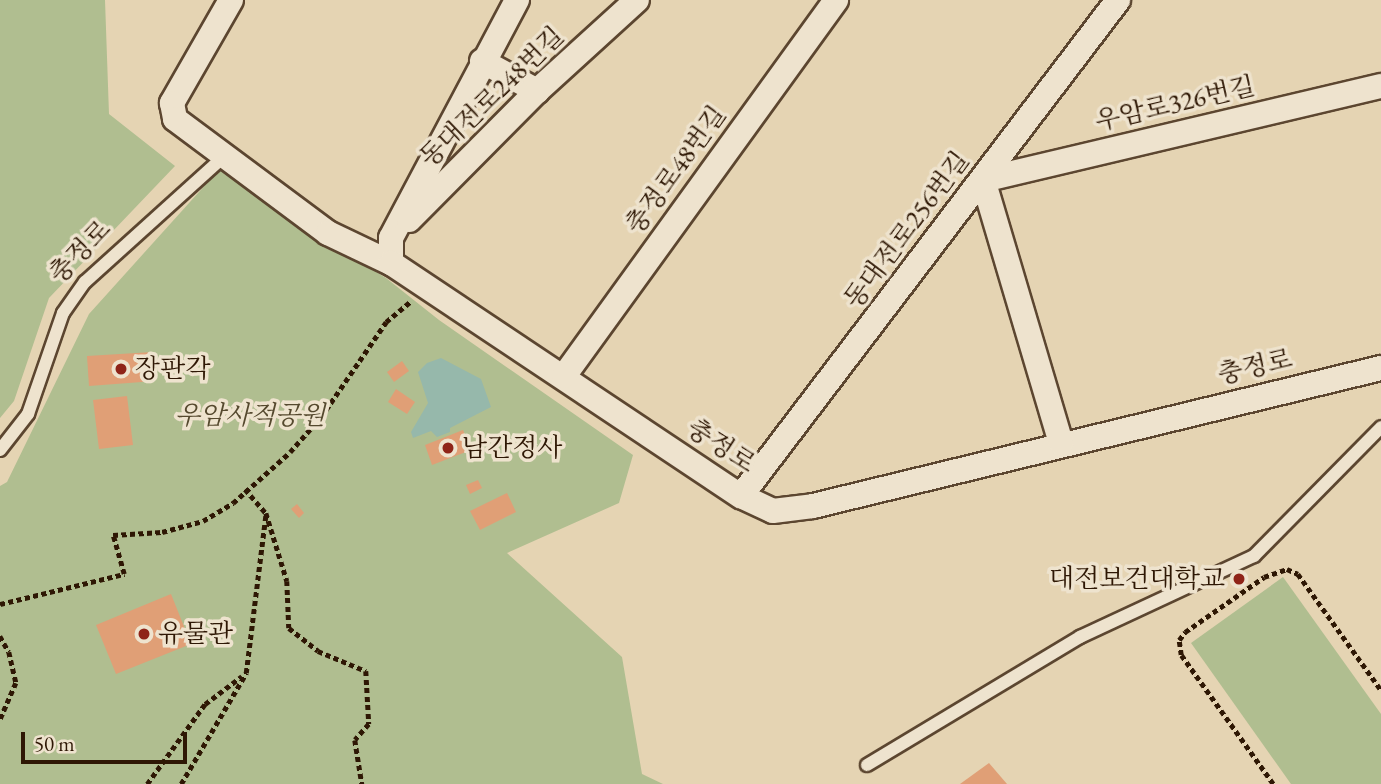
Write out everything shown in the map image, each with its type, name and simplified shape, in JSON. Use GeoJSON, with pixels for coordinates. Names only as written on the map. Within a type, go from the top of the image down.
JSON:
{"type":"FeatureCollection","features":[{"type":"Feature","properties":{"kind":"street","name":"충정로"},"geometry":{"type":"LineString","coordinates":[[231,0],[172,103],[175,119],[222,158],[328,233],[391,250],[429,287],[741,496],[773,511],[813,506],[1061,443],[1381,368]]}},
{"type":"Feature","properties":{"kind":"street"},"geometry":{"type":"LineString","coordinates":[[391,250],[482,61],[517,0]]}},
{"type":"Feature","properties":{"kind":"street","name":"동대전로248번길"},"geometry":{"type":"LineString","coordinates":[[391,250],[537,91],[637,0]]}},
{"type":"Feature","properties":{"kind":"street","name":"충정로48번길"},"geometry":{"type":"LineString","coordinates":[[564,376],[836,0]]}},
{"type":"Feature","properties":{"kind":"street","name":"동대전로256번길"},"geometry":{"type":"LineString","coordinates":[[741,496],[1118,0]]}},
{"type":"Feature","properties":{"kind":"street"},"geometry":{"type":"LineString","coordinates":[[482,61],[537,91]]}},
{"type":"Feature","properties":{"kind":"street","name":"우암로326번길"},"geometry":{"type":"LineString","coordinates":[[983,180],[1381,86]]}},
{"type":"Feature","properties":{"kind":"street"},"geometry":{"type":"LineString","coordinates":[[983,180],[1061,443]]}},
{"type":"Feature","properties":{"kind":"lane","name":"충정로"},"geometry":{"type":"LineString","coordinates":[[0,450],[27,414],[63,313],[85,282],[222,158]]}},
{"type":"Feature","properties":{"kind":"lane"},"geometry":{"type":"LineString","coordinates":[[867,765],[1080,637],[1254,555],[1381,427]]}},
{"type":"Feature","properties":{"kind":"path"},"geometry":{"type":"LineString","coordinates":[[0,604],[124,574],[113,535],[162,533],[203,521],[233,503],[245,489],[290,452],[321,417],[386,322],[429,287]]}},
{"type":"Feature","properties":{"kind":"path"},"geometry":{"type":"LineString","coordinates":[[245,489],[266,513],[288,581],[289,628],[318,651],[366,671],[369,724],[355,740],[362,784]]}},
{"type":"Feature","properties":{"kind":"path"},"geometry":{"type":"LineString","coordinates":[[181,784],[246,673],[266,513]]}},
{"type":"Feature","properties":{"kind":"path"},"geometry":{"type":"LineString","coordinates":[[1273,784],[1181,654],[1179,640],[1185,632],[1264,577],[1287,569],[1298,574],[1381,690]]}},
{"type":"Feature","properties":{"kind":"path"},"geometry":{"type":"LineString","coordinates":[[0,636],[9,652],[16,683],[0,720]]}},
{"type":"Feature","properties":{"kind":"path"},"geometry":{"type":"LineString","coordinates":[[147,784],[205,704],[246,673]]}},
{"type":"Feature","properties":{"kind":"green space"},"geometry":{"type":"Polygon","coordinates":[[[0,0],[105,0],[109,114],[175,166],[49,298],[14,401],[0,418],[0,0]]]}},
{"type":"Feature","properties":{"kind":"green space","name":"우암사적공원"},"geometry":{"type":"Polygon","coordinates":[[[226,162],[327,241],[386,278],[439,320],[633,455],[619,503],[507,553],[622,657],[642,774],[663,784],[0,784],[0,486],[7,482],[89,314],[226,162]]]}},
{"type":"Feature","properties":{"kind":"green space"},"geometry":{"type":"Polygon","coordinates":[[[1283,577],[1381,714],[1381,784],[1291,784],[1191,643],[1283,577]]]}},
{"type":"Feature","properties":{"kind":"shaded area"},"geometry":{"type":"Polygon","coordinates":[[[441,358],[481,379],[491,407],[450,428],[450,432],[437,437],[431,431],[413,438],[411,432],[428,403],[418,372],[427,363],[441,358]]]}},
{"type":"Feature","properties":{"kind":"building","name":"장판각"},"geometry":{"type":"Polygon","coordinates":[[[153,352],[155,381],[89,386],[87,356],[153,352]]]}},
{"type":"Feature","properties":{"kind":"building"},"geometry":{"type":"Polygon","coordinates":[[[402,361],[409,371],[394,382],[387,372],[402,361]]]}},
{"type":"Feature","properties":{"kind":"building"},"geometry":{"type":"Polygon","coordinates":[[[396,389],[415,402],[407,414],[388,402],[396,389]]]}},
{"type":"Feature","properties":{"kind":"building"},"geometry":{"type":"Polygon","coordinates":[[[127,396],[133,445],[99,449],[93,400],[127,396]]]}},
{"type":"Feature","properties":{"kind":"building","name":"남간정사"},"geometry":{"type":"Polygon","coordinates":[[[463,430],[471,450],[432,465],[425,445],[463,430]]]}},
{"type":"Feature","properties":{"kind":"building"},"geometry":{"type":"Polygon","coordinates":[[[478,480],[482,488],[470,494],[466,485],[478,480]]]}},
{"type":"Feature","properties":{"kind":"building"},"geometry":{"type":"Polygon","coordinates":[[[507,493],[516,512],[480,530],[470,511],[507,493]]]}},
{"type":"Feature","properties":{"kind":"building"},"geometry":{"type":"Polygon","coordinates":[[[297,504],[304,513],[299,518],[291,509],[297,504]]]}},
{"type":"Feature","properties":{"kind":"building","name":"유물관"},"geometry":{"type":"Polygon","coordinates":[[[171,594],[191,644],[116,674],[96,625],[171,594]]]}},
{"type":"Feature","properties":{"kind":"building"},"geometry":{"type":"Polygon","coordinates":[[[989,763],[1007,784],[960,784],[989,763]]]}},
{"type":"Feature","properties":{"kind":"place","name":"장판각"},"geometry":{"type":"Point","coordinates":[121,369]}},
{"type":"Feature","properties":{"kind":"place","name":"남간정사"},"geometry":{"type":"Point","coordinates":[448,448]}},
{"type":"Feature","properties":{"kind":"place","name":"대전보건대학교"},"geometry":{"type":"Point","coordinates":[1239,579]}},
{"type":"Feature","properties":{"kind":"place","name":"유물관"},"geometry":{"type":"Point","coordinates":[144,634]}}]}
